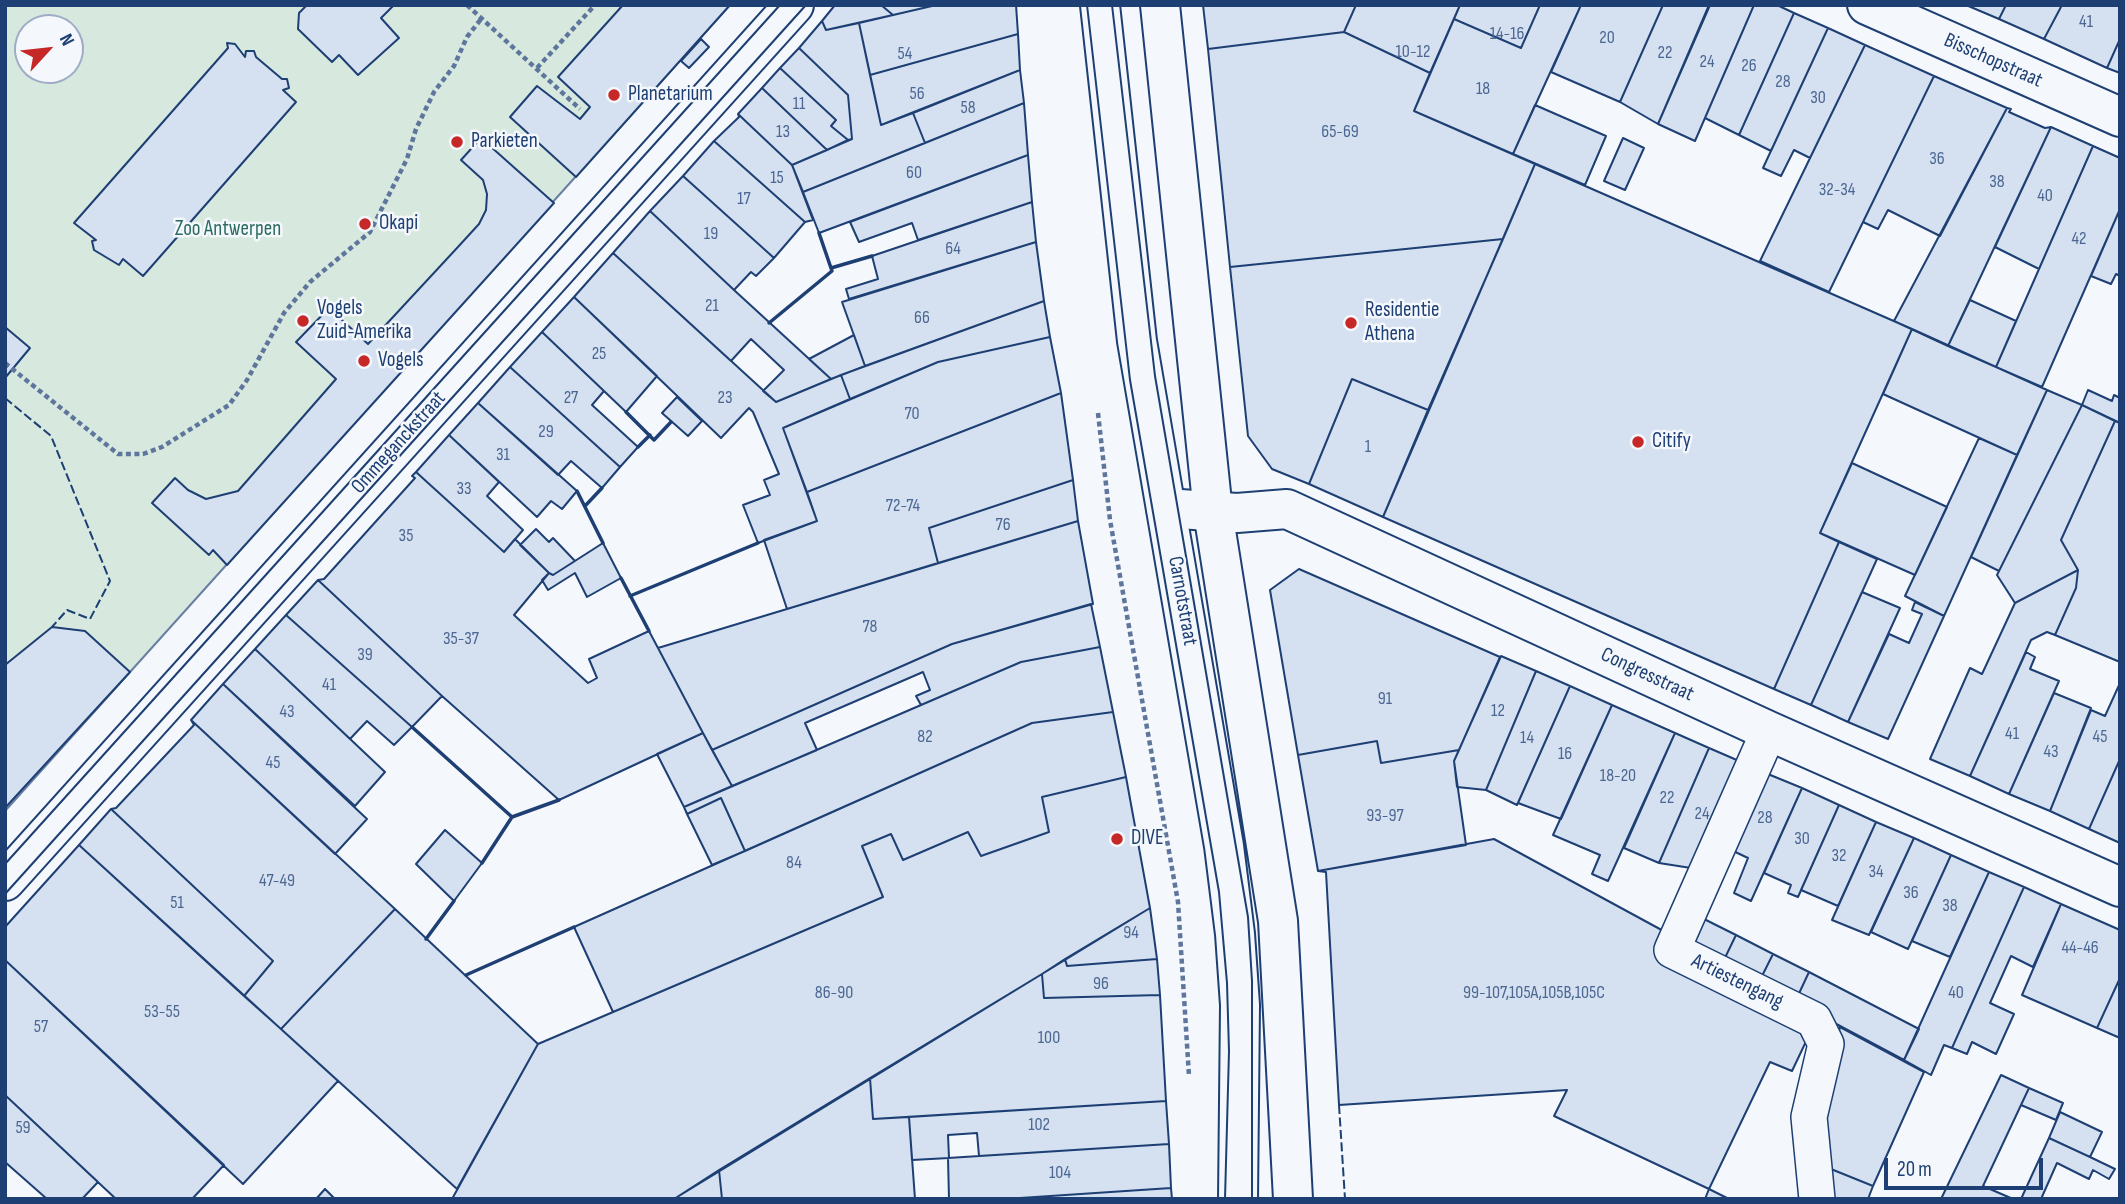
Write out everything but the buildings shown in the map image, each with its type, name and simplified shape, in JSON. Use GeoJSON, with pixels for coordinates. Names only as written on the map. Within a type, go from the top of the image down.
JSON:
{"type":"FeatureCollection","features":[{"type":"Feature","properties":{"kind":"street","name":"Ommeganckstraat"},"geometry":{"type":"LineString","coordinates":[[5,881],[794,5]]}},
{"type":"Feature","properties":{"kind":"street","name":"Carnotstraat"},"geometry":{"type":"LineString","coordinates":[[1100,5],[1137,341],[1224,846],[1235,934],[1240,1005],[1238,1199]]}},
{"type":"Feature","properties":{"kind":"street"},"geometry":{"type":"LineString","coordinates":[[1160,5],[1213,512],[1275,898],[1293,1199]]}},
{"type":"Feature","properties":{"kind":"street","name":"Bisschopstraat"},"geometry":{"type":"LineString","coordinates":[[1867,5],[2120,117]]}},
{"type":"Feature","properties":{"kind":"street","name":"Congresstraat"},"geometry":{"type":"LineString","coordinates":[[1166,508],[1213,512],[1287,509],[1769,732],[2120,887]]}},
{"type":"Feature","properties":{"kind":"street","name":"Artiestengang"},"geometry":{"type":"LineString","coordinates":[[1769,732],[1672,950],[1814,1020],[1826,1044],[1809,1117],[1817,1199]]}},
{"type":"Feature","properties":{"kind":"path"},"geometry":{"type":"LineString","coordinates":[[467,5],[580,109]]}},
{"type":"Feature","properties":{"kind":"path"},"geometry":{"type":"LineString","coordinates":[[537,68],[595,5]]}},
{"type":"Feature","properties":{"kind":"path"},"geometry":{"type":"LineString","coordinates":[[5,363],[118,454],[143,454],[162,447],[229,405],[247,380],[284,313],[310,282],[370,232],[407,159],[416,129],[434,92],[454,66],[467,37],[481,19]]}},
{"type":"Feature","properties":{"kind":"path"},"geometry":{"type":"LineString","coordinates":[[1098,412],[1110,520],[1178,902],[1189,1077]]}},
{"type":"Feature","properties":{"kind":"green space","name":"Zoo Antwerpen"},"geometry":{"type":"Polygon","coordinates":[[[5,5],[730,5],[5,811],[5,5]]]}},
{"type":"Feature","properties":{"kind":"tram line"},"geometry":{"type":"LineString","coordinates":[[5,864],[780,5]]}},
{"type":"Feature","properties":{"kind":"tram line"},"geometry":{"type":"LineString","coordinates":[[5,894],[806,5]]}},
{"type":"Feature","properties":{"kind":"tram line"},"geometry":{"type":"LineString","coordinates":[[1087,5],[1130,380],[1219,892],[1227,983],[1229,1051],[1225,1199]]}},
{"type":"Feature","properties":{"kind":"tram line"},"geometry":{"type":"LineString","coordinates":[[1112,5],[1155,376],[1248,917],[1252,981],[1252,1199]]}},
{"type":"Feature","properties":{"kind":"fence"},"geometry":{"type":"LineString","coordinates":[[5,398],[51,436],[110,581],[90,619],[67,610],[52,627]]}},
{"type":"Feature","properties":{"kind":"fence"},"geometry":{"type":"LineString","coordinates":[[1339,1105],[1345,1199]]}},
{"type":"Feature","properties":{"kind":"wall"},"geometry":{"type":"LineString","coordinates":[[769,323],[832,271],[819,233]]}},
{"type":"Feature","properties":{"kind":"wall"},"geometry":{"type":"LineString","coordinates":[[831,268],[872,256]]}},
{"type":"Feature","properties":{"kind":"wall"},"geometry":{"type":"LineString","coordinates":[[626,412],[654,440],[671,422]]}},
{"type":"Feature","properties":{"kind":"wall"},"geometry":{"type":"LineString","coordinates":[[638,447],[650,435]]}},
{"type":"Feature","properties":{"kind":"wall"},"geometry":{"type":"LineString","coordinates":[[585,506],[602,488]]}},
{"type":"Feature","properties":{"kind":"wall"},"geometry":{"type":"LineString","coordinates":[[577,491],[603,543]]}},
{"type":"Feature","properties":{"kind":"wall"},"geometry":{"type":"LineString","coordinates":[[630,596],[758,543]]}},
{"type":"Feature","properties":{"kind":"wall"},"geometry":{"type":"LineString","coordinates":[[621,578],[649,631]]}},
{"type":"Feature","properties":{"kind":"wall"},"geometry":{"type":"LineString","coordinates":[[412,727],[512,817],[559,800]]}},
{"type":"Feature","properties":{"kind":"wall"},"geometry":{"type":"LineString","coordinates":[[482,863],[512,817]]}},
{"type":"Feature","properties":{"kind":"wall"},"geometry":{"type":"LineString","coordinates":[[426,939],[454,901]]}},
{"type":"Feature","properties":{"kind":"wall"},"geometry":{"type":"LineString","coordinates":[[466,975],[574,927]]}},
{"type":"Feature","properties":{"kind":"place","name":"Planetarium"},"geometry":{"type":"Point","coordinates":[614,95]}},
{"type":"Feature","properties":{"kind":"place","name":"Parkieten"},"geometry":{"type":"Point","coordinates":[457,142]}},
{"type":"Feature","properties":{"kind":"place","name":"Okapi"},"geometry":{"type":"Point","coordinates":[365,224]}},
{"type":"Feature","properties":{"kind":"place","name":"Vogels Zuid-Amerika"},"geometry":{"type":"Point","coordinates":[303,321]}},
{"type":"Feature","properties":{"kind":"place","name":"Residentie Athena"},"geometry":{"type":"Point","coordinates":[1351,323]}},
{"type":"Feature","properties":{"kind":"place","name":"Vogels"},"geometry":{"type":"Point","coordinates":[364,361]}},
{"type":"Feature","properties":{"kind":"place","name":"Citify"},"geometry":{"type":"Point","coordinates":[1638,442]}},
{"type":"Feature","properties":{"kind":"place","name":"DIVE"},"geometry":{"type":"Point","coordinates":[1117,839]}}]}
